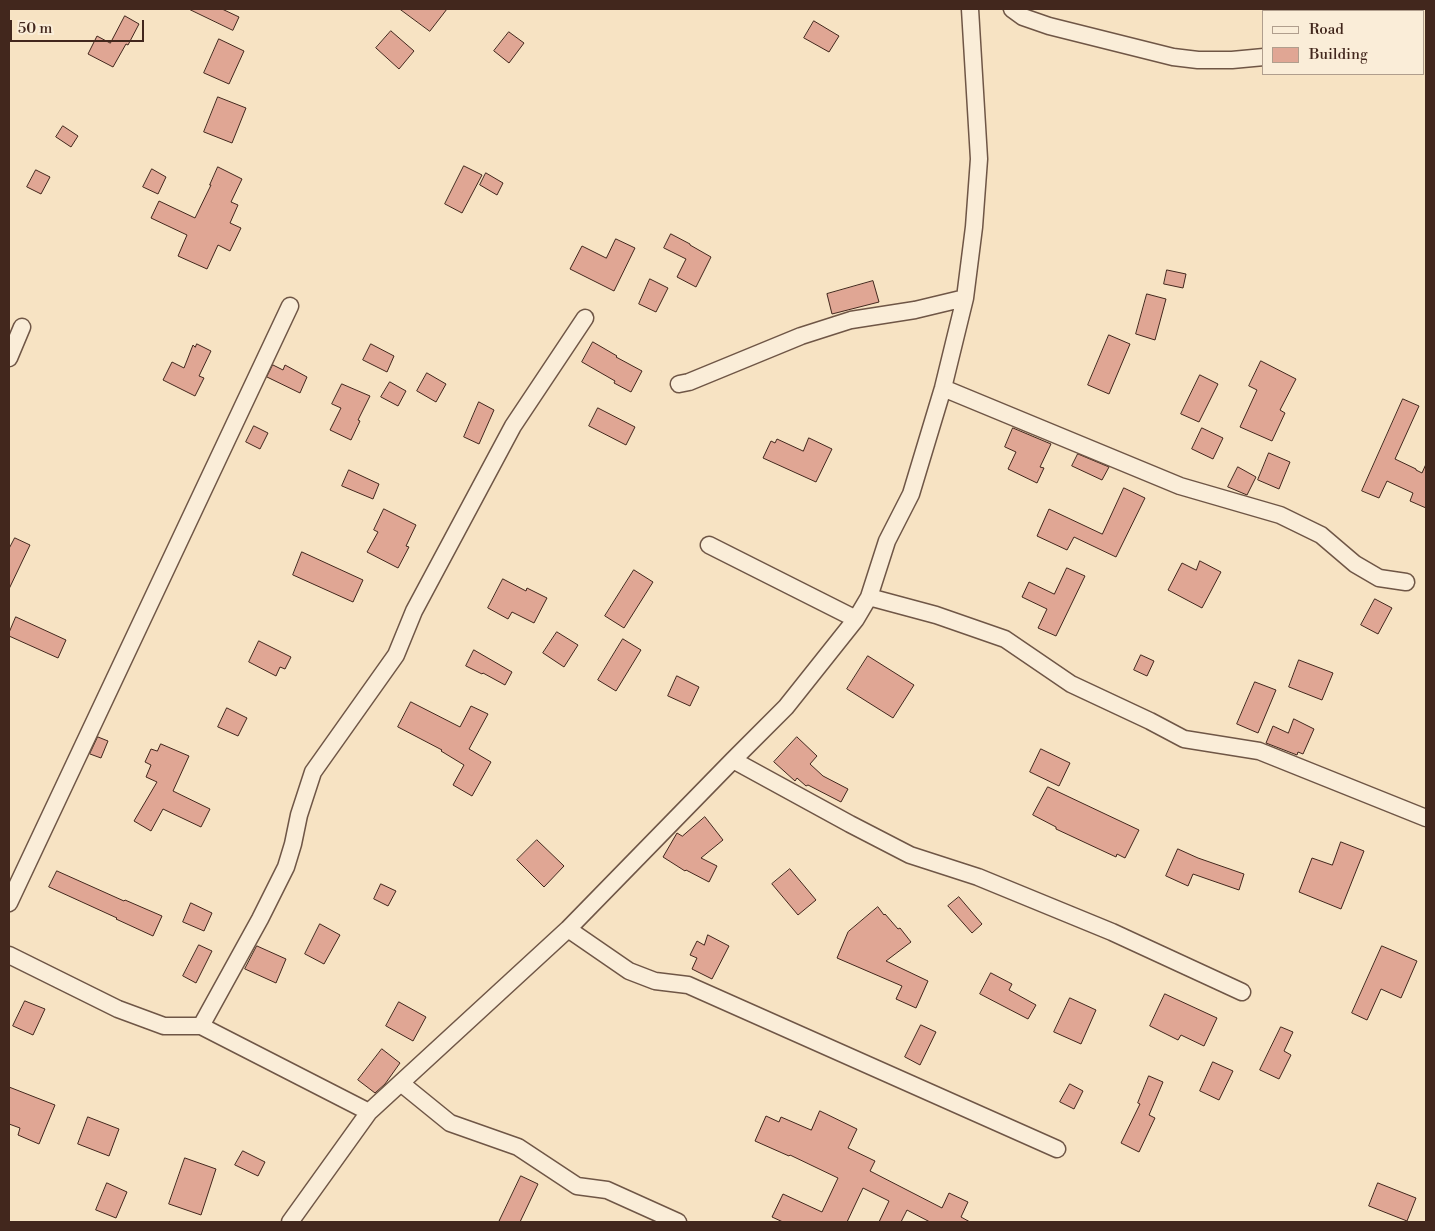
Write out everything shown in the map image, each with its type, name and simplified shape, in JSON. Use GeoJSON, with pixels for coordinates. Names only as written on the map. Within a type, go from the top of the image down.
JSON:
{"type":"FeatureCollection","features":[{"type":"Feature","properties":{"kind":"street"},"geometry":{"type":"LineString","coordinates":[[290,1222],[370,1112],[568,929],[786,707],[856,619],[869,598],[888,541],[911,494],[943,388],[965,298],[974,227],[979,159],[970,9]]}},
{"type":"Feature","properties":{"kind":"street"},"geometry":{"type":"LineString","coordinates":[[1012,9],[1023,17],[1049,26],[1173,57],[1198,60],[1262,57]]}},
{"type":"Feature","properties":{"kind":"street"},"geometry":{"type":"LineString","coordinates":[[679,384],[689,382],[801,336],[851,320],[915,310],[965,298]]}},
{"type":"Feature","properties":{"kind":"street"},"geometry":{"type":"LineString","coordinates":[[9,903],[290,306]]}},
{"type":"Feature","properties":{"kind":"street"},"geometry":{"type":"LineString","coordinates":[[201,1026],[260,919],[286,867],[299,815],[313,772],[396,655],[414,611],[513,426],[586,318]]}},
{"type":"Feature","properties":{"kind":"street"},"geometry":{"type":"LineString","coordinates":[[9,358],[22,327]]}},
{"type":"Feature","properties":{"kind":"street"},"geometry":{"type":"LineString","coordinates":[[943,388],[1180,486],[1280,515],[1321,535],[1355,564],[1379,578],[1406,582]]}},
{"type":"Feature","properties":{"kind":"street"},"geometry":{"type":"LineString","coordinates":[[709,545],[856,619]]}},
{"type":"Feature","properties":{"kind":"street"},"geometry":{"type":"LineString","coordinates":[[869,598],[936,615],[1005,639],[1071,684],[1184,738],[1259,751],[1426,818]]}},
{"type":"Feature","properties":{"kind":"street"},"geometry":{"type":"LineString","coordinates":[[733,760],[910,855],[978,876],[1112,932],[1242,992]]}},
{"type":"Feature","properties":{"kind":"street"},"geometry":{"type":"LineString","coordinates":[[568,929],[629,971],[655,980],[688,985],[1057,1149]]}},
{"type":"Feature","properties":{"kind":"street"},"geometry":{"type":"LineString","coordinates":[[9,955],[118,1009],[164,1026],[201,1026],[370,1112]]}},
{"type":"Feature","properties":{"kind":"street"},"geometry":{"type":"LineString","coordinates":[[402,1084],[450,1123],[518,1147],[577,1186],[606,1190],[678,1222]]}},
{"type":"Feature","properties":{"kind":"building"},"geometry":{"type":"Polygon","coordinates":[[[189,9],[222,9],[239,17],[233,30],[189,9]]]}},
{"type":"Feature","properties":{"kind":"building"},"geometry":{"type":"Polygon","coordinates":[[[400,9],[447,9],[430,31],[400,9]]]}},
{"type":"Feature","properties":{"kind":"building"},"geometry":{"type":"Polygon","coordinates":[[[125,16],[139,24],[113,67],[88,54],[97,36],[110,43],[125,16]]]}},
{"type":"Feature","properties":{"kind":"building"},"geometry":{"type":"Polygon","coordinates":[[[814,21],[839,36],[829,52],[804,38],[814,21]]]}},
{"type":"Feature","properties":{"kind":"building"},"geometry":{"type":"Polygon","coordinates":[[[391,31],[414,51],[399,69],[376,48],[391,31]]]}},
{"type":"Feature","properties":{"kind":"building"},"geometry":{"type":"Polygon","coordinates":[[[509,32],[524,43],[509,63],[494,51],[509,32]]]}},
{"type":"Feature","properties":{"kind":"building"},"geometry":{"type":"Polygon","coordinates":[[[219,39],[244,51],[229,84],[204,73],[219,39]]]}},
{"type":"Feature","properties":{"kind":"building"},"geometry":{"type":"Polygon","coordinates":[[[218,97],[246,108],[232,143],[204,132],[218,97]]]}},
{"type":"Feature","properties":{"kind":"building"},"geometry":{"type":"Polygon","coordinates":[[[63,126],[78,136],[71,147],[56,137],[63,126]]]}},
{"type":"Feature","properties":{"kind":"building"},"geometry":{"type":"Polygon","coordinates":[[[464,166],[482,175],[462,213],[445,204],[464,166]]]}},
{"type":"Feature","properties":{"kind":"building"},"geometry":{"type":"Polygon","coordinates":[[[218,167],[242,179],[231,202],[238,205],[230,223],[241,228],[230,251],[218,245],[207,269],[178,256],[187,235],[151,218],[159,201],[195,218],[218,167]]]}},
{"type":"Feature","properties":{"kind":"building"},"geometry":{"type":"Polygon","coordinates":[[[152,169],[166,177],[158,194],[143,187],[152,169]]]}},
{"type":"Feature","properties":{"kind":"building"},"geometry":{"type":"Polygon","coordinates":[[[36,170],[50,177],[41,194],[27,187],[36,170]]]}},
{"type":"Feature","properties":{"kind":"building"},"geometry":{"type":"Polygon","coordinates":[[[486,173],[503,183],[497,195],[480,185],[486,173]]]}},
{"type":"Feature","properties":{"kind":"building"},"geometry":{"type":"Polygon","coordinates":[[[671,234],[711,257],[696,287],[677,277],[686,259],[664,248],[671,234]]]}},
{"type":"Feature","properties":{"kind":"building"},"geometry":{"type":"Polygon","coordinates":[[[616,239],[635,248],[614,291],[570,269],[582,246],[606,258],[616,239]]]}},
{"type":"Feature","properties":{"kind":"building"},"geometry":{"type":"Polygon","coordinates":[[[1167,270],[1186,274],[1183,288],[1164,284],[1167,270]]]}},
{"type":"Feature","properties":{"kind":"building"},"geometry":{"type":"Polygon","coordinates":[[[650,279],[668,288],[656,312],[639,304],[650,279]]]}},
{"type":"Feature","properties":{"kind":"building"},"geometry":{"type":"Polygon","coordinates":[[[873,281],[879,302],[832,314],[827,294],[873,281]]]}},
{"type":"Feature","properties":{"kind":"building"},"geometry":{"type":"Polygon","coordinates":[[[1147,294],[1166,299],[1155,340],[1136,334],[1147,294]]]}},
{"type":"Feature","properties":{"kind":"building"},"geometry":{"type":"Polygon","coordinates":[[[1109,335],[1130,344],[1109,394],[1088,385],[1109,335]]]}},
{"type":"Feature","properties":{"kind":"building"},"geometry":{"type":"Polygon","coordinates":[[[593,342],[642,371],[631,392],[582,362],[593,342]]]}},
{"type":"Feature","properties":{"kind":"building"},"geometry":{"type":"Polygon","coordinates":[[[197,344],[211,351],[199,376],[204,378],[195,396],[163,380],[172,362],[184,368],[193,345],[195,347],[197,344]]]}},
{"type":"Feature","properties":{"kind":"building"},"geometry":{"type":"Polygon","coordinates":[[[371,344],[394,356],[387,372],[363,360],[371,344]]]}},
{"type":"Feature","properties":{"kind":"building"},"geometry":{"type":"Polygon","coordinates":[[[1261,361],[1296,379],[1280,410],[1285,413],[1272,441],[1240,427],[1257,390],[1249,386],[1261,361]]]}},
{"type":"Feature","properties":{"kind":"building"},"geometry":{"type":"Polygon","coordinates":[[[273,365],[283,370],[285,365],[307,377],[300,393],[267,377],[273,365]]]}},
{"type":"Feature","properties":{"kind":"building"},"geometry":{"type":"Polygon","coordinates":[[[427,373],[446,384],[436,402],[417,391],[427,373]]]}},
{"type":"Feature","properties":{"kind":"building"},"geometry":{"type":"Polygon","coordinates":[[[1200,375],[1218,384],[1199,422],[1181,414],[1200,375]]]}},
{"type":"Feature","properties":{"kind":"building"},"geometry":{"type":"Polygon","coordinates":[[[390,382],[406,391],[398,406],[381,397],[390,382]]]}},
{"type":"Feature","properties":{"kind":"building"},"geometry":{"type":"Polygon","coordinates":[[[342,384],[370,396],[358,420],[360,421],[351,440],[330,430],[341,408],[332,404],[342,384]]]}},
{"type":"Feature","properties":{"kind":"building"},"geometry":{"type":"Polygon","coordinates":[[[1403,399],[1419,406],[1395,459],[1422,473],[1426,464],[1426,508],[1410,501],[1413,493],[1387,481],[1379,498],[1362,491],[1403,399]]]}},
{"type":"Feature","properties":{"kind":"building"},"geometry":{"type":"Polygon","coordinates":[[[479,402],[494,410],[479,444],[464,437],[479,402]]]}},
{"type":"Feature","properties":{"kind":"building"},"geometry":{"type":"Polygon","coordinates":[[[598,408],[635,427],[626,445],[589,426],[598,408]]]}},
{"type":"Feature","properties":{"kind":"building"},"geometry":{"type":"Polygon","coordinates":[[[254,426],[268,433],[260,449],[246,442],[254,426]]]}},
{"type":"Feature","properties":{"kind":"building"},"geometry":{"type":"Polygon","coordinates":[[[1013,428],[1051,444],[1040,467],[1044,468],[1037,483],[1008,469],[1016,452],[1005,447],[1013,428]]]}},
{"type":"Feature","properties":{"kind":"building"},"geometry":{"type":"Polygon","coordinates":[[[1202,428],[1223,438],[1213,459],[1192,449],[1202,428]]]}},
{"type":"Feature","properties":{"kind":"building"},"geometry":{"type":"Polygon","coordinates":[[[809,438],[832,449],[816,482],[763,458],[771,441],[775,443],[777,439],[803,451],[809,438]]]}},
{"type":"Feature","properties":{"kind":"building"},"geometry":{"type":"Polygon","coordinates":[[[1269,453],[1290,462],[1279,489],[1258,480],[1269,453]]]}},
{"type":"Feature","properties":{"kind":"building"},"geometry":{"type":"Polygon","coordinates":[[[1078,454],[1109,467],[1102,480],[1072,466],[1078,454]]]}},
{"type":"Feature","properties":{"kind":"building"},"geometry":{"type":"Polygon","coordinates":[[[1238,467],[1256,477],[1247,495],[1228,487],[1238,467]]]}},
{"type":"Feature","properties":{"kind":"building"},"geometry":{"type":"Polygon","coordinates":[[[349,470],[379,484],[373,499],[342,486],[349,470]]]}},
{"type":"Feature","properties":{"kind":"building"},"geometry":{"type":"Polygon","coordinates":[[[1124,488],[1145,498],[1116,557],[1074,537],[1067,550],[1037,536],[1049,509],[1102,534],[1124,488]]]}},
{"type":"Feature","properties":{"kind":"building"},"geometry":{"type":"Polygon","coordinates":[[[384,509],[416,525],[406,546],[409,547],[398,568],[367,552],[378,532],[374,530],[384,509]]]}},
{"type":"Feature","properties":{"kind":"building"},"geometry":{"type":"Polygon","coordinates":[[[15,538],[30,545],[9,589],[9,549],[15,538]]]}},
{"type":"Feature","properties":{"kind":"building"},"geometry":{"type":"Polygon","coordinates":[[[302,552],[363,580],[353,602],[293,575],[302,552]]]}},
{"type":"Feature","properties":{"kind":"building"},"geometry":{"type":"Polygon","coordinates":[[[1200,561],[1221,572],[1202,608],[1168,590],[1182,563],[1196,570],[1200,561]]]}},
{"type":"Feature","properties":{"kind":"building"},"geometry":{"type":"Polygon","coordinates":[[[1067,568],[1085,576],[1056,636],[1038,628],[1047,609],[1022,597],[1029,582],[1054,594],[1067,568]]]}},
{"type":"Feature","properties":{"kind":"building"},"geometry":{"type":"Polygon","coordinates":[[[634,570],[653,582],[624,628],[605,616],[634,570]]]}},
{"type":"Feature","properties":{"kind":"building"},"geometry":{"type":"Polygon","coordinates":[[[503,579],[526,591],[527,588],[547,598],[534,623],[512,612],[508,619],[488,608],[503,579]]]}},
{"type":"Feature","properties":{"kind":"building"},"geometry":{"type":"Polygon","coordinates":[[[1375,599],[1392,608],[1378,634],[1361,625],[1375,599]]]}},
{"type":"Feature","properties":{"kind":"building"},"geometry":{"type":"Polygon","coordinates":[[[16,617],[66,640],[58,658],[9,636],[16,617]]]}},
{"type":"Feature","properties":{"kind":"building"},"geometry":{"type":"Polygon","coordinates":[[[557,632],[578,645],[564,667],[543,653],[557,632]]]}},
{"type":"Feature","properties":{"kind":"building"},"geometry":{"type":"Polygon","coordinates":[[[623,639],[641,650],[616,691],[598,680],[623,639]]]}},
{"type":"Feature","properties":{"kind":"building"},"geometry":{"type":"Polygon","coordinates":[[[259,641],[291,657],[285,669],[280,667],[276,676],[249,662],[259,641]]]}},
{"type":"Feature","properties":{"kind":"building"},"geometry":{"type":"Polygon","coordinates":[[[474,650],[512,672],[505,685],[466,666],[474,650]]]}},
{"type":"Feature","properties":{"kind":"building"},"geometry":{"type":"Polygon","coordinates":[[[1141,655],[1154,661],[1147,676],[1134,670],[1141,655]]]}},
{"type":"Feature","properties":{"kind":"building"},"geometry":{"type":"Polygon","coordinates":[[[868,656],[914,685],[893,718],[847,689],[868,656]]]}},
{"type":"Feature","properties":{"kind":"building"},"geometry":{"type":"Polygon","coordinates":[[[1299,660],[1333,673],[1322,700],[1289,687],[1299,660]]]}},
{"type":"Feature","properties":{"kind":"building"},"geometry":{"type":"Polygon","coordinates":[[[677,676],[699,687],[690,706],[668,696],[677,676]]]}},
{"type":"Feature","properties":{"kind":"building"},"geometry":{"type":"Polygon","coordinates":[[[1255,682],[1276,690],[1258,733],[1237,724],[1255,682]]]}},
{"type":"Feature","properties":{"kind":"building"},"geometry":{"type":"Polygon","coordinates":[[[411,702],[460,727],[471,706],[488,714],[469,749],[491,762],[472,796],[453,785],[464,765],[442,750],[398,727],[411,702]]]}},
{"type":"Feature","properties":{"kind":"building"},"geometry":{"type":"Polygon","coordinates":[[[227,708],[247,718],[238,736],[218,727],[227,708]]]}},
{"type":"Feature","properties":{"kind":"building"},"geometry":{"type":"Polygon","coordinates":[[[1294,719],[1314,729],[1303,754],[1298,752],[1297,755],[1266,743],[1273,726],[1288,733],[1294,719]]]}},
{"type":"Feature","properties":{"kind":"building"},"geometry":{"type":"Polygon","coordinates":[[[98,737],[108,741],[101,758],[90,754],[98,737]]]}},
{"type":"Feature","properties":{"kind":"building"},"geometry":{"type":"Polygon","coordinates":[[[797,737],[817,756],[810,764],[823,776],[848,789],[841,802],[808,785],[806,786],[797,778],[795,781],[774,762],[797,737]]]}},
{"type":"Feature","properties":{"kind":"building"},"geometry":{"type":"Polygon","coordinates":[[[161,744],[189,756],[173,791],[210,809],[201,827],[163,809],[151,831],[134,821],[157,782],[146,777],[151,765],[145,762],[151,749],[157,751],[161,744]]]}},
{"type":"Feature","properties":{"kind":"building"},"geometry":{"type":"Polygon","coordinates":[[[1041,749],[1070,763],[1059,786],[1030,772],[1041,749]]]}},
{"type":"Feature","properties":{"kind":"building"},"geometry":{"type":"Polygon","coordinates":[[[1048,787],[1139,830],[1125,858],[1117,854],[1116,857],[1056,829],[1056,827],[1033,815],[1048,787]]]}},
{"type":"Feature","properties":{"kind":"building"},"geometry":{"type":"Polygon","coordinates":[[[705,817],[723,840],[701,858],[717,866],[709,882],[685,871],[663,857],[677,833],[682,836],[705,817]]]}},
{"type":"Feature","properties":{"kind":"building"},"geometry":{"type":"Polygon","coordinates":[[[537,840],[564,866],[544,887],[517,860],[537,840]]]}},
{"type":"Feature","properties":{"kind":"building"},"geometry":{"type":"Polygon","coordinates":[[[1341,842],[1364,851],[1341,909],[1299,892],[1312,858],[1332,865],[1341,842]]]}},
{"type":"Feature","properties":{"kind":"building"},"geometry":{"type":"Polygon","coordinates":[[[1178,849],[1244,874],[1239,890],[1193,874],[1188,886],[1166,876],[1178,849]]]}},
{"type":"Feature","properties":{"kind":"building"},"geometry":{"type":"Polygon","coordinates":[[[790,869],[816,900],[798,915],[772,884],[790,869]]]}},
{"type":"Feature","properties":{"kind":"building"},"geometry":{"type":"Polygon","coordinates":[[[57,871],[162,916],[153,936],[49,887],[57,871]]]}},
{"type":"Feature","properties":{"kind":"building"},"geometry":{"type":"Polygon","coordinates":[[[381,884],[396,891],[388,906],[374,899],[381,884]]]}},
{"type":"Feature","properties":{"kind":"building"},"geometry":{"type":"Polygon","coordinates":[[[959,897],[982,924],[972,933],[948,906],[959,897]]]}},
{"type":"Feature","properties":{"kind":"building"},"geometry":{"type":"Polygon","coordinates":[[[191,903],[212,913],[204,931],[183,922],[191,903]]]}},
{"type":"Feature","properties":{"kind":"building"},"geometry":{"type":"Polygon","coordinates":[[[878,907],[898,929],[900,928],[911,942],[886,961],[928,981],[916,1008],[896,999],[902,986],[837,958],[848,932],[878,907]]]}},
{"type":"Feature","properties":{"kind":"building"},"geometry":{"type":"Polygon","coordinates":[[[320,924],[340,935],[324,964],[305,954],[320,924]]]}},
{"type":"Feature","properties":{"kind":"building"},"geometry":{"type":"Polygon","coordinates":[[[708,935],[729,946],[712,979],[692,969],[697,958],[690,955],[697,941],[704,945],[708,935]]]}},
{"type":"Feature","properties":{"kind":"building"},"geometry":{"type":"Polygon","coordinates":[[[199,945],[212,951],[196,983],[183,976],[199,945]]]}},
{"type":"Feature","properties":{"kind":"building"},"geometry":{"type":"Polygon","coordinates":[[[257,946],[286,959],[276,983],[245,969],[257,946]]]}},
{"type":"Feature","properties":{"kind":"building"},"geometry":{"type":"Polygon","coordinates":[[[1382,946],[1417,961],[1401,998],[1381,989],[1367,1020],[1352,1013],[1382,946]]]}},
{"type":"Feature","properties":{"kind":"building"},"geometry":{"type":"Polygon","coordinates":[[[991,973],[1012,984],[1009,990],[1036,1005],[1028,1019],[980,994],[991,973]]]}},
{"type":"Feature","properties":{"kind":"building"},"geometry":{"type":"Polygon","coordinates":[[[1165,994],[1217,1018],[1204,1046],[1181,1035],[1178,1040],[1150,1026],[1165,994]]]}},
{"type":"Feature","properties":{"kind":"building"},"geometry":{"type":"Polygon","coordinates":[[[1070,998],[1096,1010],[1081,1044],[1054,1032],[1070,998]]]}},
{"type":"Feature","properties":{"kind":"building"},"geometry":{"type":"Polygon","coordinates":[[[25,1001],[45,1009],[33,1035],[13,1026],[25,1001]]]}},
{"type":"Feature","properties":{"kind":"building"},"geometry":{"type":"Polygon","coordinates":[[[399,1002],[426,1017],[413,1041],[386,1026],[399,1002]]]}},
{"type":"Feature","properties":{"kind":"building"},"geometry":{"type":"Polygon","coordinates":[[[921,1025],[936,1032],[920,1065],[905,1057],[921,1025]]]}},
{"type":"Feature","properties":{"kind":"building"},"geometry":{"type":"Polygon","coordinates":[[[1281,1027],[1293,1032],[1284,1051],[1291,1055],[1279,1079],[1260,1070],[1281,1027]]]}},
{"type":"Feature","properties":{"kind":"building"},"geometry":{"type":"Polygon","coordinates":[[[382,1049],[400,1063],[385,1084],[375,1093],[358,1080],[382,1049]]]}},
{"type":"Feature","properties":{"kind":"building"},"geometry":{"type":"Polygon","coordinates":[[[1213,1062],[1233,1071],[1219,1100],[1200,1091],[1213,1062]]]}},
{"type":"Feature","properties":{"kind":"building"},"geometry":{"type":"Polygon","coordinates":[[[1149,1076],[1163,1082],[1149,1115],[1155,1118],[1139,1152],[1121,1143],[1140,1104],[1138,1103],[1149,1076]]]}},
{"type":"Feature","properties":{"kind":"building"},"geometry":{"type":"Polygon","coordinates":[[[1070,1084],[1083,1091],[1074,1109],[1060,1102],[1070,1084]]]}},
{"type":"Feature","properties":{"kind":"building"},"geometry":{"type":"Polygon","coordinates":[[[9,1087],[55,1105],[39,1144],[18,1135],[20,1128],[9,1124],[9,1087]]]}},
{"type":"Feature","properties":{"kind":"building"},"geometry":{"type":"Polygon","coordinates":[[[820,1111],[857,1129],[848,1148],[875,1161],[870,1171],[942,1208],[949,1193],[968,1202],[961,1217],[970,1222],[930,1222],[907,1210],[901,1222],[879,1222],[889,1201],[863,1188],[847,1222],[783,1222],[772,1217],[783,1194],[822,1212],[838,1178],[755,1141],[766,1116],[779,1122],[781,1117],[811,1130],[820,1111]]]}},
{"type":"Feature","properties":{"kind":"building"},"geometry":{"type":"Polygon","coordinates":[[[88,1117],[119,1129],[109,1156],[78,1144],[88,1117]]]}},
{"type":"Feature","properties":{"kind":"building"},"geometry":{"type":"Polygon","coordinates":[[[243,1151],[265,1162],[258,1176],[235,1165],[243,1151]]]}},
{"type":"Feature","properties":{"kind":"building"},"geometry":{"type":"Polygon","coordinates":[[[185,1158],[216,1169],[201,1215],[169,1204],[185,1158]]]}},
{"type":"Feature","properties":{"kind":"building"},"geometry":{"type":"Polygon","coordinates":[[[521,1176],[538,1184],[520,1222],[499,1222],[521,1176]]]}},
{"type":"Feature","properties":{"kind":"building"},"geometry":{"type":"Polygon","coordinates":[[[107,1183],[127,1192],[116,1218],[96,1210],[107,1183]]]}},
{"type":"Feature","properties":{"kind":"building"},"geometry":{"type":"Polygon","coordinates":[[[1378,1183],[1416,1198],[1407,1221],[1369,1206],[1378,1183]]]}}]}
